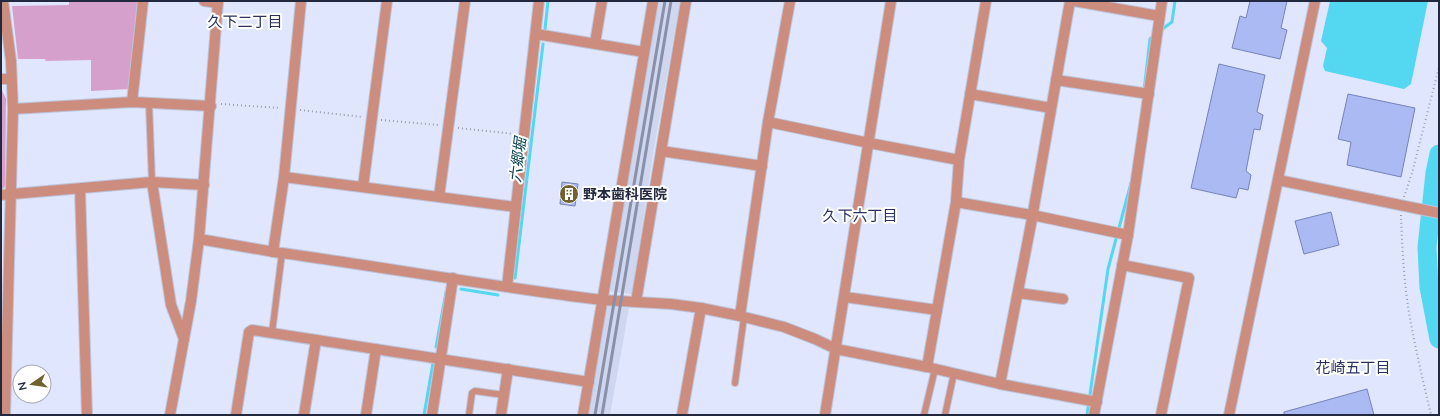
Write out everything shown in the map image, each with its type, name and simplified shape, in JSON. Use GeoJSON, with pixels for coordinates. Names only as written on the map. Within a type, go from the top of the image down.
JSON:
{"type":"FeatureCollection","features":[{"type":"Feature","properties":{"kind":"street"},"geometry":{"type":"LineString","coordinates":[[3,1],[11,61],[13,109],[5,195],[5,415]]}},
{"type":"Feature","properties":{"kind":"street"},"geometry":{"type":"LineString","coordinates":[[132,102],[143,1]]}},
{"type":"Feature","properties":{"kind":"street"},"geometry":{"type":"LineString","coordinates":[[170,415],[184,339],[199,239],[214,105],[218,2],[204,1]]}},
{"type":"Feature","properties":{"kind":"street"},"geometry":{"type":"LineString","coordinates":[[278,253],[301,1]]}},
{"type":"Feature","properties":{"kind":"street"},"geometry":{"type":"LineString","coordinates":[[363,187],[387,1]]}},
{"type":"Feature","properties":{"kind":"street"},"geometry":{"type":"LineString","coordinates":[[439,197],[465,1]]}},
{"type":"Feature","properties":{"kind":"street"},"geometry":{"type":"LineString","coordinates":[[507,287],[539,1]]}},
{"type":"Feature","properties":{"kind":"street"},"geometry":{"type":"LineString","coordinates":[[595,43],[602,1]]}},
{"type":"Feature","properties":{"kind":"street"},"geometry":{"type":"LineString","coordinates":[[583,415],[653,1]]}},
{"type":"Feature","properties":{"kind":"street"},"geometry":{"type":"LineString","coordinates":[[636,302],[686,1]]}},
{"type":"Feature","properties":{"kind":"street"},"geometry":{"type":"LineString","coordinates":[[742,317],[768,122],[790,1]]}},
{"type":"Feature","properties":{"kind":"street"},"geometry":{"type":"LineString","coordinates":[[825,415],[891,1]]}},
{"type":"Feature","properties":{"kind":"street"},"geometry":{"type":"LineString","coordinates":[[931,368],[937,310],[956,202],[960,160],[986,1]]}},
{"type":"Feature","properties":{"kind":"street"},"geometry":{"type":"LineString","coordinates":[[1000,384],[1018,293],[1070,1]]}},
{"type":"Feature","properties":{"kind":"street"},"geometry":{"type":"LineString","coordinates":[[1074,1],[1159,16]]}},
{"type":"Feature","properties":{"kind":"street"},"geometry":{"type":"LineString","coordinates":[[1094,415],[1128,235],[1162,1]]}},
{"type":"Feature","properties":{"kind":"street"},"geometry":{"type":"LineString","coordinates":[[1229,415],[1315,1]]}},
{"type":"Feature","properties":{"kind":"street"},"geometry":{"type":"LineString","coordinates":[[536,34],[644,52]]}},
{"type":"Feature","properties":{"kind":"street"},"geometry":{"type":"LineString","coordinates":[[1,79],[12,79]]}},
{"type":"Feature","properties":{"kind":"street"},"geometry":{"type":"LineString","coordinates":[[1056,80],[1149,94]]}},
{"type":"Feature","properties":{"kind":"street"},"geometry":{"type":"LineString","coordinates":[[970,94],[1051,108]]}},
{"type":"Feature","properties":{"kind":"street"},"geometry":{"type":"LineString","coordinates":[[13,109],[132,102],[214,105]]}},
{"type":"Feature","properties":{"kind":"street"},"geometry":{"type":"LineString","coordinates":[[768,122],[960,160]]}},
{"type":"Feature","properties":{"kind":"street"},"geometry":{"type":"LineString","coordinates":[[660,151],[762,166]]}},
{"type":"Feature","properties":{"kind":"street"},"geometry":{"type":"LineString","coordinates":[[284,177],[516,207]]}},
{"type":"Feature","properties":{"kind":"street"},"geometry":{"type":"LineString","coordinates":[[1278,180],[1439,213]]}},
{"type":"Feature","properties":{"kind":"street"},"geometry":{"type":"LineString","coordinates":[[5,195],[152,182],[204,185]]}},
{"type":"Feature","properties":{"kind":"street"},"geometry":{"type":"LineString","coordinates":[[152,182],[171,306],[184,339]]}},
{"type":"Feature","properties":{"kind":"street"},"geometry":{"type":"LineString","coordinates":[[80,189],[87,415]]}},
{"type":"Feature","properties":{"kind":"street"},"geometry":{"type":"LineString","coordinates":[[956,202],[1032,215],[1128,235]]}},
{"type":"Feature","properties":{"kind":"street"},"geometry":{"type":"LineString","coordinates":[[199,239],[278,253],[507,287],[602,300],[701,308],[784,327],[815,338],[836,349],[931,368],[1000,384],[1097,402]]}},
{"type":"Feature","properties":{"kind":"street"},"geometry":{"type":"LineString","coordinates":[[1122,265],[1189,278],[1161,415]]}},
{"type":"Feature","properties":{"kind":"street"},"geometry":{"type":"LineString","coordinates":[[432,415],[453,278]]}},
{"type":"Feature","properties":{"kind":"street"},"geometry":{"type":"LineString","coordinates":[[1018,293],[1063,299]]}},
{"type":"Feature","properties":{"kind":"street"},"geometry":{"type":"LineString","coordinates":[[845,297],[937,310]]}},
{"type":"Feature","properties":{"kind":"street"},"geometry":{"type":"LineString","coordinates":[[682,415],[701,308]]}},
{"type":"Feature","properties":{"kind":"street"},"geometry":{"type":"LineString","coordinates":[[236,415],[250,332],[252,330],[589,382]]}},
{"type":"Feature","properties":{"kind":"street"},"geometry":{"type":"LineString","coordinates":[[304,415],[316,340]]}},
{"type":"Feature","properties":{"kind":"street"},"geometry":{"type":"LineString","coordinates":[[366,415],[376,349]]}},
{"type":"Feature","properties":{"kind":"street"},"geometry":{"type":"LineString","coordinates":[[501,415],[508,369]]}},
{"type":"Feature","properties":{"kind":"lane"},"geometry":{"type":"LineString","coordinates":[[150,103],[152,182]]}},
{"type":"Feature","properties":{"kind":"lane"},"geometry":{"type":"LineString","coordinates":[[272,333],[278,253]]}},
{"type":"Feature","properties":{"kind":"lane"},"geometry":{"type":"LineString","coordinates":[[735,383],[742,317]]}},
{"type":"Feature","properties":{"kind":"lane"},"geometry":{"type":"LineString","coordinates":[[924,415],[931,368]]}},
{"type":"Feature","properties":{"kind":"lane"},"geometry":{"type":"LineString","coordinates":[[945,415],[954,373]]}},
{"type":"Feature","properties":{"kind":"lane"},"geometry":{"type":"LineString","coordinates":[[468,415],[472,393],[504,395]]}},
{"type":"Feature","properties":{"kind":"path"},"geometry":{"type":"LineString","coordinates":[[1431,415],[1408,311],[1402,241],[1406,206],[1404,194],[1412,173],[1439,67]]}},
{"type":"Feature","properties":{"kind":"path"},"geometry":{"type":"LineString","coordinates":[[214,105],[285,108]]}},
{"type":"Feature","properties":{"kind":"path"},"geometry":{"type":"LineString","coordinates":[[295,109],[366,118]]}},
{"type":"Feature","properties":{"kind":"path"},"geometry":{"type":"LineString","coordinates":[[378,119],[444,126]]}},
{"type":"Feature","properties":{"kind":"path"},"geometry":{"type":"LineString","coordinates":[[454,128],[518,134]]}},
{"type":"Feature","properties":{"kind":"shaded area"},"geometry":{"type":"Polygon","coordinates":[[[69,1],[140,1],[129,89],[91,91],[91,60],[46,61],[45,59],[18,59],[12,6],[69,5],[69,1]]]}},
{"type":"Feature","properties":{"kind":"shaded area"},"geometry":{"type":"Polygon","coordinates":[[[658,1],[680,1],[653,154],[632,294],[608,291],[658,1]]]}},
{"type":"Feature","properties":{"kind":"shaded area"},"geometry":{"type":"Polygon","coordinates":[[[1,88],[6,99],[5,186],[1,191],[1,88]]]}},
{"type":"Feature","properties":{"kind":"shaded area"},"geometry":{"type":"Polygon","coordinates":[[[605,306],[629,308],[610,415],[587,415],[605,306]]]}},
{"type":"Feature","properties":{"kind":"water"},"geometry":{"type":"Polygon","coordinates":[[[1330,1],[1428,1],[1411,84],[1404,89],[1325,71],[1323,66],[1327,48],[1321,41],[1330,1]]]}},
{"type":"Feature","properties":{"kind":"building"},"geometry":{"type":"Polygon","coordinates":[[[1250,1],[1287,1],[1281,28],[1287,30],[1280,59],[1232,48],[1240,16],[1246,18],[1250,1]]]}},
{"type":"Feature","properties":{"kind":"building"},"geometry":{"type":"Polygon","coordinates":[[[1219,64],[1265,75],[1257,112],[1263,115],[1260,130],[1254,129],[1246,171],[1251,175],[1248,190],[1239,188],[1236,198],[1191,188],[1219,64]]]}},
{"type":"Feature","properties":{"kind":"building"},"geometry":{"type":"Polygon","coordinates":[[[1348,94],[1415,108],[1401,177],[1347,165],[1351,142],[1338,139],[1348,94]]]}},
{"type":"Feature","properties":{"kind":"building","name":"野本歯科医院"},"geometry":{"type":"Polygon","coordinates":[[[562,182],[578,184],[575,206],[560,204],[562,182]]]}},
{"type":"Feature","properties":{"kind":"building"},"geometry":{"type":"Polygon","coordinates":[[[1331,212],[1339,245],[1304,254],[1295,221],[1331,212]]]}},
{"type":"Feature","properties":{"kind":"building"},"geometry":{"type":"Polygon","coordinates":[[[1367,389],[1374,415],[1284,415],[1284,412],[1367,389]]]}},
{"type":"Feature","properties":{"kind":"waterway","name":"六郷堀"},"geometry":{"type":"LineString","coordinates":[[545,29],[548,1]]}},
{"type":"Feature","properties":{"kind":"waterway"},"geometry":{"type":"LineString","coordinates":[[1161,30],[1172,22],[1175,1]]}},
{"type":"Feature","properties":{"kind":"waterway"},"geometry":{"type":"LineString","coordinates":[[1144,91],[1150,39],[1155,35]]}},
{"type":"Feature","properties":{"kind":"waterway","name":"六郷堀"},"geometry":{"type":"LineString","coordinates":[[515,278],[543,44]]}},
{"type":"Feature","properties":{"kind":"waterway"},"geometry":{"type":"LineString","coordinates":[[1439,154],[1435,173],[1427,247],[1429,287],[1439,339]]}},
{"type":"Feature","properties":{"kind":"waterway"},"geometry":{"type":"LineString","coordinates":[[1087,415],[1108,269],[1131,183]]}},
{"type":"Feature","properties":{"kind":"waterway","name":"六郷堀"},"geometry":{"type":"LineString","coordinates":[[461,289],[498,295]]}},
{"type":"Feature","properties":{"kind":"waterway","name":"六郷堀"},"geometry":{"type":"LineString","coordinates":[[436,347],[446,292]]}},
{"type":"Feature","properties":{"kind":"waterway","name":"六郷堀"},"geometry":{"type":"LineString","coordinates":[[424,415],[433,363]]}},
{"type":"Feature","properties":{"kind":"railway"},"geometry":{"type":"LineString","coordinates":[[595,415],[665,1]]}},
{"type":"Feature","properties":{"kind":"railway"},"geometry":{"type":"LineString","coordinates":[[602,415],[671,1]]}},
{"type":"Feature","properties":{"kind":"place","name":"野本歯科医院"},"geometry":{"type":"Point","coordinates":[569,194]}},
{"type":"Feature","properties":{"kind":"district","name":"久下二丁目"},"geometry":{"type":"Point","coordinates":[245,22]}},
{"type":"Feature","properties":{"kind":"district","name":"久下六丁目"},"geometry":{"type":"Point","coordinates":[860,216]}},
{"type":"Feature","properties":{"kind":"district","name":"花崎五丁目"},"geometry":{"type":"Point","coordinates":[1353,368]}}]}
